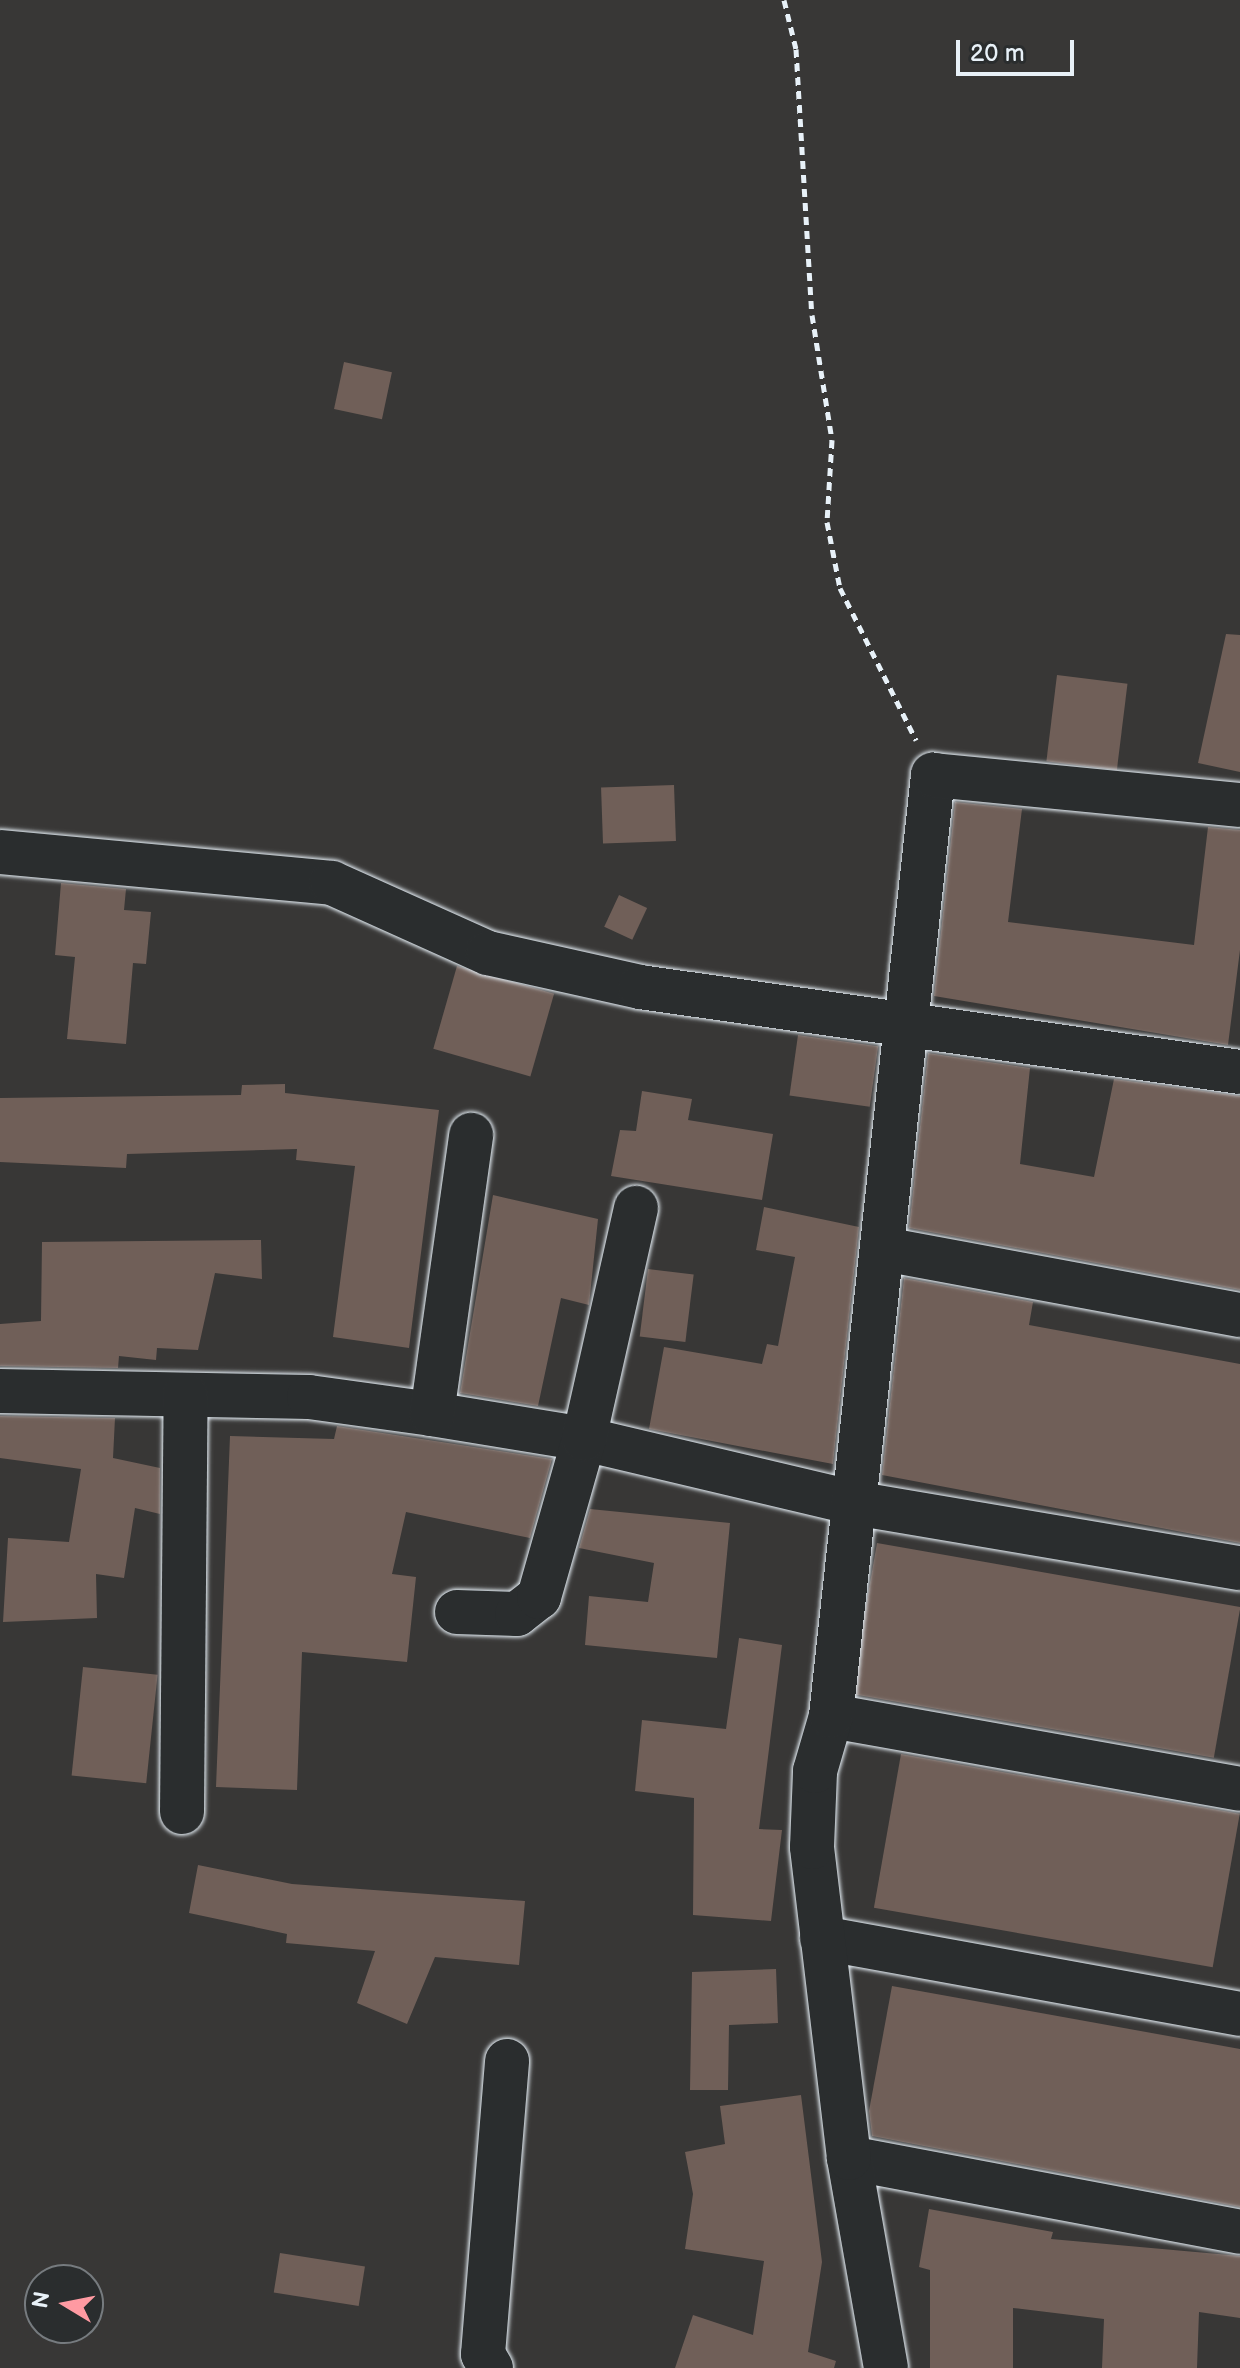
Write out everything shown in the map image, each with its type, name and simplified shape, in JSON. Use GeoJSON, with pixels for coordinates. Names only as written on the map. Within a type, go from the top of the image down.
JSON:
{"type":"FeatureCollection","features":[{"type":"Feature","properties":{"kind":"street"},"geometry":{"type":"LineString","coordinates":[[886,2368],[849,2158],[812,1832],[815,1771],[831,1716],[933,775],[1240,805]]}},
{"type":"Feature","properties":{"kind":"street"},"geometry":{"type":"LineString","coordinates":[[0,852],[332,883],[488,953],[640,987],[1240,1072]]}},
{"type":"Feature","properties":{"kind":"street"},"geometry":{"type":"LineString","coordinates":[[432,1414],[471,1135]]}},
{"type":"Feature","properties":{"kind":"street"},"geometry":{"type":"LineString","coordinates":[[457,1612],[517,1614],[539,1597],[584,1439],[636,1208]]}},
{"type":"Feature","properties":{"kind":"street"},"geometry":{"type":"LineString","coordinates":[[883,1249],[1240,1315]]}},
{"type":"Feature","properties":{"kind":"street"},"geometry":{"type":"LineString","coordinates":[[0,1391],[309,1397],[432,1414],[584,1439],[854,1503],[1240,1568]]}},
{"type":"Feature","properties":{"kind":"street"},"geometry":{"type":"LineString","coordinates":[[182,1812],[186,1395]]}},
{"type":"Feature","properties":{"kind":"street"},"geometry":{"type":"LineString","coordinates":[[831,1716],[1240,1789]]}},
{"type":"Feature","properties":{"kind":"street"},"geometry":{"type":"LineString","coordinates":[[822,1938],[1240,2014]]}},
{"type":"Feature","properties":{"kind":"street"},"geometry":{"type":"LineString","coordinates":[[491,2368],[483,2354],[507,2061]]}},
{"type":"Feature","properties":{"kind":"street"},"geometry":{"type":"LineString","coordinates":[[849,2158],[1240,2232]]}},
{"type":"Feature","properties":{"kind":"path"},"geometry":{"type":"LineString","coordinates":[[784,0],[796,49],[812,315],[832,440],[827,522],[840,588],[933,775]]}},
{"type":"Feature","properties":{"kind":"building"},"geometry":{"type":"Polygon","coordinates":[[[344,362],[392,372],[382,419],[334,409],[344,362]]]}},
{"type":"Feature","properties":{"kind":"building"},"geometry":{"type":"Polygon","coordinates":[[[1226,634],[1240,635],[1240,772],[1198,763],[1226,634]]]}},
{"type":"Feature","properties":{"kind":"building"},"geometry":{"type":"Polygon","coordinates":[[[1057,675],[1127,684],[1117,770],[1046,761],[1057,675]]]}},
{"type":"Feature","properties":{"kind":"building"},"geometry":{"type":"Polygon","coordinates":[[[674,785],[676,841],[603,844],[601,788],[674,785]]]}},
{"type":"Feature","properties":{"kind":"building"},"geometry":{"type":"Polygon","coordinates":[[[955,802],[1022,809],[1008,922],[1194,945],[1208,827],[1240,830],[1240,950],[1228,1045],[934,996],[955,802]]]}},
{"type":"Feature","properties":{"kind":"building"},"geometry":{"type":"Polygon","coordinates":[[[61,883],[126,889],[124,910],[151,912],[146,964],[133,963],[126,1044],[67,1039],[75,957],[55,955],[61,883]]]}},
{"type":"Feature","properties":{"kind":"building"},"geometry":{"type":"Polygon","coordinates":[[[619,895],[647,908],[632,940],[604,927],[619,895]]]}},
{"type":"Feature","properties":{"kind":"building"},"geometry":{"type":"Polygon","coordinates":[[[457,966],[554,994],[530,1077],[433,1049],[457,966]]]}},
{"type":"Feature","properties":{"kind":"building"},"geometry":{"type":"Polygon","coordinates":[[[798,1035],[878,1046],[870,1107],[790,1095],[798,1035]]]}},
{"type":"Feature","properties":{"kind":"building"},"geometry":{"type":"Polygon","coordinates":[[[928,1053],[1030,1068],[1020,1164],[1094,1177],[1114,1079],[1240,1096],[1240,1290],[909,1228],[928,1053]]]}},
{"type":"Feature","properties":{"kind":"building"},"geometry":{"type":"Polygon","coordinates":[[[285,1084],[285,1093],[439,1110],[409,1348],[333,1337],[355,1166],[296,1160],[297,1149],[127,1154],[126,1168],[0,1162],[0,1098],[241,1095],[242,1085],[285,1084]]]}},
{"type":"Feature","properties":{"kind":"building"},"geometry":{"type":"Polygon","coordinates":[[[642,1091],[692,1099],[688,1120],[773,1134],[762,1200],[611,1176],[620,1130],[636,1131],[642,1091]]]}},
{"type":"Feature","properties":{"kind":"building"},"geometry":{"type":"Polygon","coordinates":[[[493,1195],[598,1219],[589,1305],[561,1298],[538,1406],[460,1393],[493,1195]]]}},
{"type":"Feature","properties":{"kind":"building"},"geometry":{"type":"Polygon","coordinates":[[[764,1207],[859,1227],[833,1464],[649,1429],[664,1347],[762,1364],[767,1344],[778,1346],[795,1257],[756,1250],[764,1207]]]}},
{"type":"Feature","properties":{"kind":"building"},"geometry":{"type":"Polygon","coordinates":[[[261,1240],[262,1279],[215,1273],[198,1350],[157,1348],[156,1360],[119,1356],[118,1368],[0,1366],[0,1324],[41,1321],[42,1242],[261,1240]]]}},
{"type":"Feature","properties":{"kind":"building"},"geometry":{"type":"Polygon","coordinates":[[[648,1269],[694,1275],[685,1342],[640,1336],[648,1269]]]}},
{"type":"Feature","properties":{"kind":"building"},"geometry":{"type":"Polygon","coordinates":[[[904,1278],[1033,1302],[1029,1325],[1240,1364],[1240,1543],[882,1475],[904,1278]]]}},
{"type":"Feature","properties":{"kind":"building"},"geometry":{"type":"Polygon","coordinates":[[[0,1416],[115,1418],[113,1458],[160,1468],[160,1514],[135,1508],[124,1578],[96,1574],[97,1618],[3,1622],[8,1538],[69,1542],[81,1469],[0,1458],[0,1416]]]}},
{"type":"Feature","properties":{"kind":"building"},"geometry":{"type":"Polygon","coordinates":[[[337,1426],[552,1459],[530,1538],[406,1512],[392,1574],[416,1577],[407,1662],[302,1652],[297,1790],[216,1787],[230,1436],[334,1439],[337,1426]]]}},
{"type":"Feature","properties":{"kind":"building"},"geometry":{"type":"Polygon","coordinates":[[[590,1509],[730,1523],[717,1658],[585,1645],[589,1596],[648,1602],[654,1563],[579,1548],[590,1509]]]}},
{"type":"Feature","properties":{"kind":"building"},"geometry":{"type":"Polygon","coordinates":[[[877,1543],[1240,1607],[1214,1758],[850,1694],[877,1543]]]}},
{"type":"Feature","properties":{"kind":"building"},"geometry":{"type":"Polygon","coordinates":[[[739,1638],[782,1645],[759,1829],[782,1830],[771,1921],[693,1915],[694,1798],[635,1791],[642,1720],[726,1729],[739,1638]]]}},
{"type":"Feature","properties":{"kind":"building"},"geometry":{"type":"Polygon","coordinates":[[[83,1667],[158,1675],[146,1783],[72,1775],[83,1667]]]}},
{"type":"Feature","properties":{"kind":"building"},"geometry":{"type":"Polygon","coordinates":[[[901,1754],[1240,1814],[1213,1967],[874,1908],[901,1754]]]}},
{"type":"Feature","properties":{"kind":"building"},"geometry":{"type":"Polygon","coordinates":[[[198,1865],[292,1884],[525,1901],[519,1965],[435,1957],[407,2024],[357,2003],[375,1951],[286,1943],[287,1934],[189,1913],[198,1865]]]}},
{"type":"Feature","properties":{"kind":"building"},"geometry":{"type":"Polygon","coordinates":[[[776,1969],[778,2023],[729,2025],[728,2090],[690,2090],[692,1972],[776,1969]]]}},
{"type":"Feature","properties":{"kind":"building"},"geometry":{"type":"Polygon","coordinates":[[[892,1986],[1240,2049],[1240,2207],[872,2136],[869,2111],[892,1986]]]}},
{"type":"Feature","properties":{"kind":"building"},"geometry":{"type":"Polygon","coordinates":[[[801,2095],[822,2262],[808,2352],[836,2361],[834,2368],[675,2368],[693,2315],[753,2335],[764,2261],[685,2249],[693,2194],[685,2152],[725,2144],[720,2106],[801,2095]]]}},
{"type":"Feature","properties":{"kind":"building"},"geometry":{"type":"Polygon","coordinates":[[[929,2209],[1053,2232],[1051,2239],[1240,2256],[1240,2318],[1199,2312],[1197,2368],[1102,2368],[1104,2319],[1013,2308],[1013,2368],[930,2368],[930,2270],[919,2267],[929,2209]]]}},
{"type":"Feature","properties":{"kind":"building"},"geometry":{"type":"Polygon","coordinates":[[[280,2253],[365,2266],[359,2306],[274,2293],[280,2253]]]}}]}
